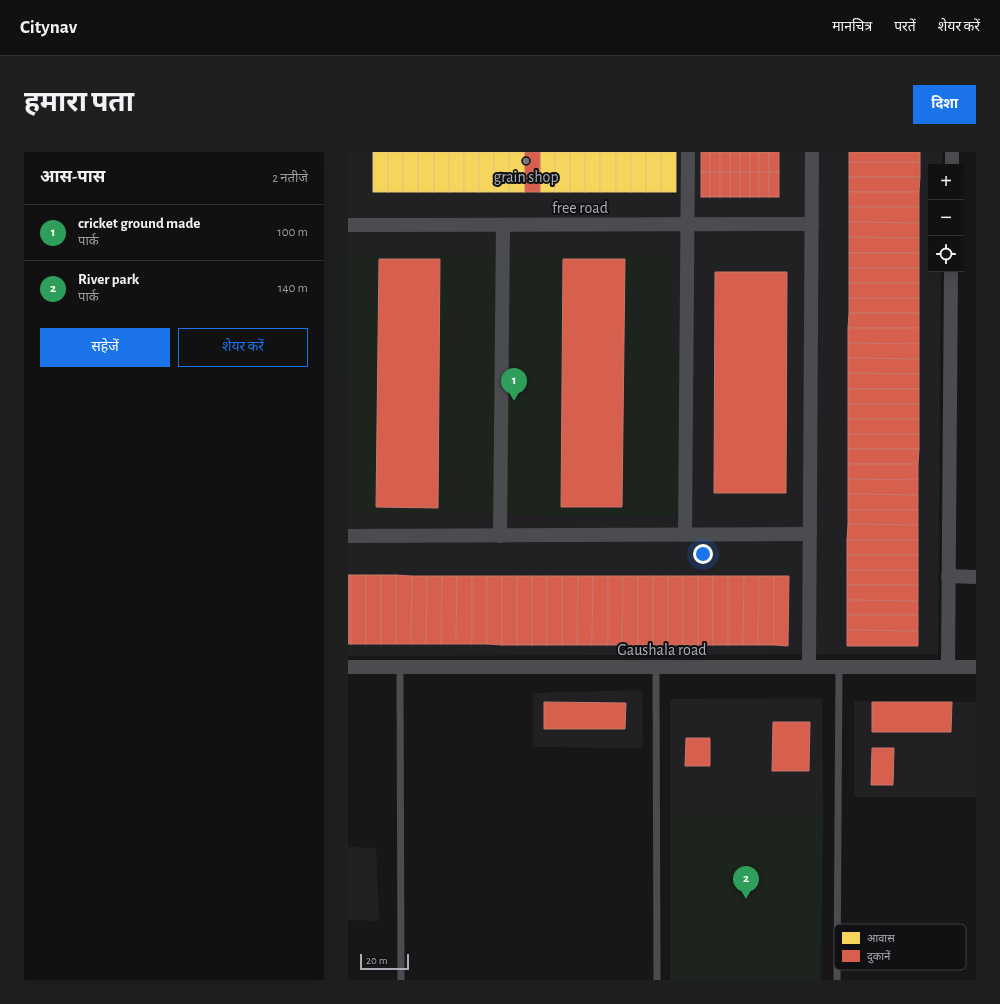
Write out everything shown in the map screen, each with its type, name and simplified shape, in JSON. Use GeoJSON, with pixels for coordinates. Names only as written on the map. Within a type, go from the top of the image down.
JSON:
{"type":"FeatureCollection","features":[{"type":"Feature","properties":{"kind":"street"},"geometry":{"type":"LineString","coordinates":[[685,535],[688,152]]}},
{"type":"Feature","properties":{"kind":"street"},"geometry":{"type":"LineString","coordinates":[[809,667],[812,152]]}},
{"type":"Feature","properties":{"kind":"street"},"geometry":{"type":"LineString","coordinates":[[952,152],[952,164]]}},
{"type":"Feature","properties":{"kind":"street","name":"free road"},"geometry":{"type":"LineString","coordinates":[[348,225],[812,224]]}},
{"type":"Feature","properties":{"kind":"street"},"geometry":{"type":"LineString","coordinates":[[500,536],[503,225]]}},
{"type":"Feature","properties":{"kind":"street"},"geometry":{"type":"LineString","coordinates":[[948,667],[951,272]]}},
{"type":"Feature","properties":{"kind":"street"},"geometry":{"type":"LineString","coordinates":[[348,536],[810,534]]}},
{"type":"Feature","properties":{"kind":"street"},"geometry":{"type":"LineString","coordinates":[[948,576],[976,576]]}},
{"type":"Feature","properties":{"kind":"street","name":"Gaushala road"},"geometry":{"type":"LineString","coordinates":[[348,667],[976,667]]}},
{"type":"Feature","properties":{"kind":"lane"},"geometry":{"type":"LineString","coordinates":[[400,667],[401,980]]}},
{"type":"Feature","properties":{"kind":"lane"},"geometry":{"type":"LineString","coordinates":[[656,667],[657,980]]}},
{"type":"Feature","properties":{"kind":"lane"},"geometry":{"type":"LineString","coordinates":[[837,924],[839,667]]}},
{"type":"Feature","properties":{"kind":"lane"},"geometry":{"type":"LineString","coordinates":[[837,970],[837,980]]}},
{"type":"Feature","properties":{"kind":"shaded area"},"geometry":{"type":"Polygon","coordinates":[[[348,152],[943,152],[942,164],[928,164],[928,272],[941,272],[938,654],[348,656],[348,152]]]}},
{"type":"Feature","properties":{"kind":"shaded area"},"geometry":{"type":"Polygon","coordinates":[[[669,254],[685,516],[353,513],[348,257],[669,254]]]}},
{"type":"Feature","properties":{"kind":"shaded area"},"geometry":{"type":"Polygon","coordinates":[[[642,690],[643,748],[533,747],[533,693],[642,690]]]}},
{"type":"Feature","properties":{"kind":"shaded area"},"geometry":{"type":"Polygon","coordinates":[[[822,698],[823,817],[670,817],[670,699],[822,698]]]}},
{"type":"Feature","properties":{"kind":"shaded area"},"geometry":{"type":"Polygon","coordinates":[[[854,701],[976,702],[976,797],[854,797],[854,701]]]}},
{"type":"Feature","properties":{"kind":"shaded area"},"geometry":{"type":"Polygon","coordinates":[[[670,817],[823,817],[821,980],[670,980],[670,817]]]}},
{"type":"Feature","properties":{"kind":"shaded area"},"geometry":{"type":"Polygon","coordinates":[[[348,847],[376,848],[379,921],[348,920],[348,847]]]}},
{"type":"Feature","properties":{"kind":"building: आवास"},"geometry":{"type":"Polygon","coordinates":[[[373,152],[388,152],[388,192],[373,192],[373,152]]]}},
{"type":"Feature","properties":{"kind":"building: आवास"},"geometry":{"type":"Polygon","coordinates":[[[388,152],[403,152],[403,192],[388,192],[388,152]]]}},
{"type":"Feature","properties":{"kind":"building: आवास"},"geometry":{"type":"Polygon","coordinates":[[[403,152],[418,152],[418,192],[403,192],[403,152]]]}},
{"type":"Feature","properties":{"kind":"building: आवास"},"geometry":{"type":"Polygon","coordinates":[[[418,152],[434,152],[434,192],[418,192],[418,152]]]}},
{"type":"Feature","properties":{"kind":"building: आवास"},"geometry":{"type":"Polygon","coordinates":[[[434,152],[449,152],[449,192],[434,192],[434,152]]]}},
{"type":"Feature","properties":{"kind":"building: आवास"},"geometry":{"type":"Polygon","coordinates":[[[449,152],[464,152],[464,192],[449,192],[449,152]]]}},
{"type":"Feature","properties":{"kind":"building: आवास"},"geometry":{"type":"Polygon","coordinates":[[[464,152],[479,152],[479,192],[464,192],[464,152]]]}},
{"type":"Feature","properties":{"kind":"building: आवास"},"geometry":{"type":"Polygon","coordinates":[[[479,152],[494,152],[494,192],[479,192],[479,152]]]}},
{"type":"Feature","properties":{"kind":"building: आवास"},"geometry":{"type":"Polygon","coordinates":[[[494,152],[509,152],[509,192],[494,192],[494,152]]]}},
{"type":"Feature","properties":{"kind":"building: आवास"},"geometry":{"type":"Polygon","coordinates":[[[509,152],[525,152],[525,192],[509,192],[509,152]]]}},
{"type":"Feature","properties":{"kind":"building: आवास"},"geometry":{"type":"Polygon","coordinates":[[[540,152],[555,152],[555,192],[540,192],[540,152]]]}},
{"type":"Feature","properties":{"kind":"building: आवास"},"geometry":{"type":"Polygon","coordinates":[[[555,152],[570,152],[570,192],[555,192],[555,152]]]}},
{"type":"Feature","properties":{"kind":"building: आवास"},"geometry":{"type":"Polygon","coordinates":[[[570,152],[585,152],[585,192],[570,192],[570,152]]]}},
{"type":"Feature","properties":{"kind":"building: आवास"},"geometry":{"type":"Polygon","coordinates":[[[585,152],[600,152],[600,192],[585,192],[585,152]]]}},
{"type":"Feature","properties":{"kind":"building: आवास"},"geometry":{"type":"Polygon","coordinates":[[[600,152],[616,152],[616,192],[600,192],[600,152]]]}},
{"type":"Feature","properties":{"kind":"building: आवास"},"geometry":{"type":"Polygon","coordinates":[[[616,152],[631,152],[631,192],[616,192],[616,152]]]}},
{"type":"Feature","properties":{"kind":"building: आवास"},"geometry":{"type":"Polygon","coordinates":[[[631,152],[646,152],[646,192],[631,192],[631,152]]]}},
{"type":"Feature","properties":{"kind":"building: आवास"},"geometry":{"type":"Polygon","coordinates":[[[646,152],[661,152],[661,192],[646,192],[646,152]]]}},
{"type":"Feature","properties":{"kind":"building: आवास"},"geometry":{"type":"Polygon","coordinates":[[[661,152],[676,152],[676,192],[661,192],[661,152]]]}},
{"type":"Feature","properties":{"kind":"building: दुकानें"},"geometry":{"type":"Polygon","coordinates":[[[525,152],[540,152],[540,192],[525,192],[525,152]]]}},
{"type":"Feature","properties":{"kind":"building: दुकानें"},"geometry":{"type":"Polygon","coordinates":[[[701,152],[710,152],[710,172],[701,172],[701,152]]]}},
{"type":"Feature","properties":{"kind":"building: दुकानें"},"geometry":{"type":"Polygon","coordinates":[[[710,152],[720,152],[720,172],[710,172],[710,152]]]}},
{"type":"Feature","properties":{"kind":"building: दुकानें"},"geometry":{"type":"Polygon","coordinates":[[[720,152],[730,152],[730,172],[720,172],[720,152]]]}},
{"type":"Feature","properties":{"kind":"building: दुकानें"},"geometry":{"type":"Polygon","coordinates":[[[730,152],[740,152],[740,172],[730,172],[730,152]]]}},
{"type":"Feature","properties":{"kind":"building: दुकानें"},"geometry":{"type":"Polygon","coordinates":[[[740,152],[750,152],[750,172],[740,172],[740,152]]]}},
{"type":"Feature","properties":{"kind":"building: दुकानें"},"geometry":{"type":"Polygon","coordinates":[[[750,152],[759,152],[759,172],[750,172],[750,152]]]}},
{"type":"Feature","properties":{"kind":"building: दुकानें"},"geometry":{"type":"Polygon","coordinates":[[[759,152],[769,152],[769,172],[759,172],[759,152]]]}},
{"type":"Feature","properties":{"kind":"building: दुकानें"},"geometry":{"type":"Polygon","coordinates":[[[769,152],[779,152],[779,172],[769,172],[769,152]]]}},
{"type":"Feature","properties":{"kind":"building: दुकानें"},"geometry":{"type":"Polygon","coordinates":[[[849,152],[920,152],[920,162],[849,162],[849,152]]]}},
{"type":"Feature","properties":{"kind":"building: दुकानें"},"geometry":{"type":"Polygon","coordinates":[[[849,162],[920,162],[920,177],[849,177],[849,162]]]}},
{"type":"Feature","properties":{"kind":"building: दुकानें"},"geometry":{"type":"Polygon","coordinates":[[[701,172],[710,172],[710,197],[701,197],[701,172]]]}},
{"type":"Feature","properties":{"kind":"building: दुकानें"},"geometry":{"type":"Polygon","coordinates":[[[710,172],[720,172],[720,197],[710,197],[710,172]]]}},
{"type":"Feature","properties":{"kind":"building: दुकानें"},"geometry":{"type":"Polygon","coordinates":[[[720,172],[730,172],[730,197],[720,197],[720,172]]]}},
{"type":"Feature","properties":{"kind":"building: दुकानें"},"geometry":{"type":"Polygon","coordinates":[[[730,172],[740,172],[740,197],[730,197],[730,172]]]}},
{"type":"Feature","properties":{"kind":"building: दुकानें"},"geometry":{"type":"Polygon","coordinates":[[[740,172],[750,172],[750,197],[740,197],[740,172]]]}},
{"type":"Feature","properties":{"kind":"building: दुकानें"},"geometry":{"type":"Polygon","coordinates":[[[750,172],[759,172],[759,197],[750,197],[750,172]]]}},
{"type":"Feature","properties":{"kind":"building: दुकानें"},"geometry":{"type":"Polygon","coordinates":[[[759,172],[769,172],[769,197],[759,197],[759,172]]]}},
{"type":"Feature","properties":{"kind":"building: दुकानें"},"geometry":{"type":"Polygon","coordinates":[[[769,172],[779,172],[779,197],[769,197],[769,172]]]}},
{"type":"Feature","properties":{"kind":"building: दुकानें"},"geometry":{"type":"Polygon","coordinates":[[[849,177],[920,177],[919,192],[849,192],[849,177]]]}},
{"type":"Feature","properties":{"kind":"building: दुकानें"},"geometry":{"type":"Polygon","coordinates":[[[849,192],[919,192],[919,207],[849,207],[849,192]]]}},
{"type":"Feature","properties":{"kind":"building: दुकानें"},"geometry":{"type":"Polygon","coordinates":[[[849,207],[919,207],[919,223],[849,222],[849,207]]]}},
{"type":"Feature","properties":{"kind":"building: दुकानें"},"geometry":{"type":"Polygon","coordinates":[[[849,222],[919,223],[919,238],[849,237],[849,222]]]}},
{"type":"Feature","properties":{"kind":"building: दुकानें"},"geometry":{"type":"Polygon","coordinates":[[[849,237],[919,238],[919,253],[849,253],[849,237]]]}},
{"type":"Feature","properties":{"kind":"building: दुकानें"},"geometry":{"type":"Polygon","coordinates":[[[849,253],[919,253],[919,268],[849,268],[849,253]]]}},
{"type":"Feature","properties":{"kind":"building: दुकानें"},"geometry":{"type":"Polygon","coordinates":[[[379,259],[440,259],[438,508],[376,507],[379,259]]]}},
{"type":"Feature","properties":{"kind":"building: दुकानें"},"geometry":{"type":"Polygon","coordinates":[[[563,259],[625,259],[622,507],[561,507],[563,259]]]}},
{"type":"Feature","properties":{"kind":"building: दुकानें"},"geometry":{"type":"Polygon","coordinates":[[[849,268],[919,268],[919,283],[849,283],[849,268]]]}},
{"type":"Feature","properties":{"kind":"building: दुकानें"},"geometry":{"type":"Polygon","coordinates":[[[715,272],[787,272],[786,493],[714,493],[715,272]]]}},
{"type":"Feature","properties":{"kind":"building: दुकानें"},"geometry":{"type":"Polygon","coordinates":[[[849,283],[919,283],[919,298],[849,298],[849,283]]]}},
{"type":"Feature","properties":{"kind":"building: दुकानें"},"geometry":{"type":"Polygon","coordinates":[[[849,298],[919,298],[919,313],[849,313],[849,298]]]}},
{"type":"Feature","properties":{"kind":"building: दुकानें"},"geometry":{"type":"Polygon","coordinates":[[[849,313],[919,313],[919,328],[848,328],[849,313]]]}},
{"type":"Feature","properties":{"kind":"building: दुकानें"},"geometry":{"type":"Polygon","coordinates":[[[848,328],[919,328],[919,344],[848,343],[848,328]]]}},
{"type":"Feature","properties":{"kind":"building: दुकानें"},"geometry":{"type":"Polygon","coordinates":[[[848,343],[919,344],[919,359],[848,358],[848,343]]]}},
{"type":"Feature","properties":{"kind":"building: दुकानें"},"geometry":{"type":"Polygon","coordinates":[[[848,358],[919,359],[919,374],[848,373],[848,358]]]}},
{"type":"Feature","properties":{"kind":"building: दुकानें"},"geometry":{"type":"Polygon","coordinates":[[[848,373],[919,374],[919,389],[848,389],[848,373]]]}},
{"type":"Feature","properties":{"kind":"building: दुकानें"},"geometry":{"type":"Polygon","coordinates":[[[848,389],[919,389],[919,404],[848,404],[848,389]]]}},
{"type":"Feature","properties":{"kind":"building: दुकानें"},"geometry":{"type":"Polygon","coordinates":[[[848,404],[919,404],[919,419],[848,419],[848,404]]]}},
{"type":"Feature","properties":{"kind":"building: दुकानें"},"geometry":{"type":"Polygon","coordinates":[[[848,419],[919,419],[919,434],[848,434],[848,419]]]}},
{"type":"Feature","properties":{"kind":"building: दुकानें"},"geometry":{"type":"Polygon","coordinates":[[[848,434],[919,434],[919,449],[848,449],[848,434]]]}},
{"type":"Feature","properties":{"kind":"building: दुकानें"},"geometry":{"type":"Polygon","coordinates":[[[848,449],[919,449],[918,464],[848,464],[848,449]]]}},
{"type":"Feature","properties":{"kind":"building: दुकानें"},"geometry":{"type":"Polygon","coordinates":[[[848,464],[918,464],[918,480],[848,479],[848,464]]]}},
{"type":"Feature","properties":{"kind":"building: दुकानें"},"geometry":{"type":"Polygon","coordinates":[[[848,479],[918,480],[918,495],[848,494],[848,479]]]}},
{"type":"Feature","properties":{"kind":"building: दुकानें"},"geometry":{"type":"Polygon","coordinates":[[[848,494],[918,495],[918,510],[848,510],[848,494]]]}},
{"type":"Feature","properties":{"kind":"building: दुकानें"},"geometry":{"type":"Polygon","coordinates":[[[848,510],[918,510],[918,525],[848,524],[848,510]]]}},
{"type":"Feature","properties":{"kind":"building: दुकानें"},"geometry":{"type":"Polygon","coordinates":[[[848,524],[918,525],[918,540],[847,540],[848,524]]]}},
{"type":"Feature","properties":{"kind":"building: दुकानें"},"geometry":{"type":"Polygon","coordinates":[[[847,540],[918,540],[918,555],[847,555],[847,540]]]}},
{"type":"Feature","properties":{"kind":"building: दुकानें"},"geometry":{"type":"Polygon","coordinates":[[[847,555],[918,555],[918,570],[847,570],[847,555]]]}},
{"type":"Feature","properties":{"kind":"building: दुकानें"},"geometry":{"type":"Polygon","coordinates":[[[847,570],[918,570],[918,585],[847,585],[847,570]]]}},
{"type":"Feature","properties":{"kind":"building: दुकानें"},"geometry":{"type":"Polygon","coordinates":[[[348,575],[351,575],[351,644],[348,644],[348,575]]]}},
{"type":"Feature","properties":{"kind":"building: दुकानें"},"geometry":{"type":"Polygon","coordinates":[[[351,575],[366,575],[366,644],[351,644],[351,575]]]}},
{"type":"Feature","properties":{"kind":"building: दुकानें"},"geometry":{"type":"Polygon","coordinates":[[[366,575],[381,575],[381,644],[366,644],[366,575]]]}},
{"type":"Feature","properties":{"kind":"building: दुकानें"},"geometry":{"type":"Polygon","coordinates":[[[381,575],[396,575],[396,644],[381,644],[381,575]]]}},
{"type":"Feature","properties":{"kind":"building: दुकानें"},"geometry":{"type":"Polygon","coordinates":[[[396,575],[412,576],[411,644],[396,644],[396,575]]]}},
{"type":"Feature","properties":{"kind":"building: दुकानें"},"geometry":{"type":"Polygon","coordinates":[[[412,576],[427,576],[426,644],[411,644],[412,576]]]}},
{"type":"Feature","properties":{"kind":"building: दुकानें"},"geometry":{"type":"Polygon","coordinates":[[[427,576],[442,576],[441,644],[426,644],[427,576]]]}},
{"type":"Feature","properties":{"kind":"building: दुकानें"},"geometry":{"type":"Polygon","coordinates":[[[442,576],[457,576],[456,644],[441,644],[442,576]]]}},
{"type":"Feature","properties":{"kind":"building: दुकानें"},"geometry":{"type":"Polygon","coordinates":[[[457,576],[472,576],[472,644],[456,644],[457,576]]]}},
{"type":"Feature","properties":{"kind":"building: दुकानें"},"geometry":{"type":"Polygon","coordinates":[[[472,576],[487,576],[487,644],[472,644],[472,576]]]}},
{"type":"Feature","properties":{"kind":"building: दुकानें"},"geometry":{"type":"Polygon","coordinates":[[[487,576],[502,576],[502,645],[487,644],[487,576]]]}},
{"type":"Feature","properties":{"kind":"building: दुकानें"},"geometry":{"type":"Polygon","coordinates":[[[502,576],[517,576],[517,645],[502,645],[502,576]]]}},
{"type":"Feature","properties":{"kind":"building: दुकानें"},"geometry":{"type":"Polygon","coordinates":[[[517,576],[532,576],[532,645],[517,645],[517,576]]]}},
{"type":"Feature","properties":{"kind":"building: दुकानें"},"geometry":{"type":"Polygon","coordinates":[[[532,576],[547,576],[547,645],[532,645],[532,576]]]}},
{"type":"Feature","properties":{"kind":"building: दुकानें"},"geometry":{"type":"Polygon","coordinates":[[[547,576],[562,576],[562,645],[547,645],[547,576]]]}},
{"type":"Feature","properties":{"kind":"building: दुकानें"},"geometry":{"type":"Polygon","coordinates":[[[562,576],[578,576],[577,645],[562,645],[562,576]]]}},
{"type":"Feature","properties":{"kind":"building: दुकानें"},"geometry":{"type":"Polygon","coordinates":[[[578,576],[593,576],[592,645],[577,645],[578,576]]]}},
{"type":"Feature","properties":{"kind":"building: दुकानें"},"geometry":{"type":"Polygon","coordinates":[[[593,576],[608,576],[608,645],[592,645],[593,576]]]}},
{"type":"Feature","properties":{"kind":"building: दुकानें"},"geometry":{"type":"Polygon","coordinates":[[[608,576],[623,576],[622,645],[608,645],[608,576]]]}},
{"type":"Feature","properties":{"kind":"building: दुकानें"},"geometry":{"type":"Polygon","coordinates":[[[623,576],[638,576],[638,645],[622,645],[623,576]]]}},
{"type":"Feature","properties":{"kind":"building: दुकानें"},"geometry":{"type":"Polygon","coordinates":[[[638,576],[653,576],[653,645],[638,645],[638,576]]]}},
{"type":"Feature","properties":{"kind":"building: दुकानें"},"geometry":{"type":"Polygon","coordinates":[[[653,576],[668,576],[668,645],[653,645],[653,576]]]}},
{"type":"Feature","properties":{"kind":"building: दुकानें"},"geometry":{"type":"Polygon","coordinates":[[[668,576],[683,576],[683,645],[668,645],[668,576]]]}},
{"type":"Feature","properties":{"kind":"building: दुकानें"},"geometry":{"type":"Polygon","coordinates":[[[683,576],[698,576],[698,645],[683,645],[683,576]]]}},
{"type":"Feature","properties":{"kind":"building: दुकानें"},"geometry":{"type":"Polygon","coordinates":[[[698,576],[713,576],[713,645],[698,645],[698,576]]]}},
{"type":"Feature","properties":{"kind":"building: दुकानें"},"geometry":{"type":"Polygon","coordinates":[[[713,576],[728,576],[728,645],[713,645],[713,576]]]}},
{"type":"Feature","properties":{"kind":"building: दुकानें"},"geometry":{"type":"Polygon","coordinates":[[[728,576],[744,576],[743,645],[728,645],[728,576]]]}},
{"type":"Feature","properties":{"kind":"building: दुकानें"},"geometry":{"type":"Polygon","coordinates":[[[744,576],[759,576],[758,645],[743,645],[744,576]]]}},
{"type":"Feature","properties":{"kind":"building: दुकानें"},"geometry":{"type":"Polygon","coordinates":[[[759,576],[774,576],[774,645],[758,645],[759,576]]]}},
{"type":"Feature","properties":{"kind":"building: दुकानें"},"geometry":{"type":"Polygon","coordinates":[[[774,576],[789,576],[788,646],[774,645],[774,576]]]}},
{"type":"Feature","properties":{"kind":"building: दुकानें"},"geometry":{"type":"Polygon","coordinates":[[[847,585],[918,585],[918,601],[847,600],[847,585]]]}},
{"type":"Feature","properties":{"kind":"building: दुकानें"},"geometry":{"type":"Polygon","coordinates":[[[847,600],[918,601],[918,615],[847,615],[847,600]]]}},
{"type":"Feature","properties":{"kind":"building: दुकानें"},"geometry":{"type":"Polygon","coordinates":[[[847,615],[918,615],[918,631],[847,630],[847,615]]]}},
{"type":"Feature","properties":{"kind":"building: दुकानें"},"geometry":{"type":"Polygon","coordinates":[[[847,630],[918,631],[918,646],[847,646],[847,630]]]}},
{"type":"Feature","properties":{"kind":"building: दुकानें"},"geometry":{"type":"Polygon","coordinates":[[[544,702],[626,703],[625,729],[544,729],[544,702]]]}},
{"type":"Feature","properties":{"kind":"building: दुकानें"},"geometry":{"type":"Polygon","coordinates":[[[872,702],[952,702],[951,732],[872,732],[872,702]]]}},
{"type":"Feature","properties":{"kind":"building: दुकानें"},"geometry":{"type":"Polygon","coordinates":[[[773,722],[810,722],[809,771],[772,771],[773,722]]]}},
{"type":"Feature","properties":{"kind":"building: दुकानें"},"geometry":{"type":"Polygon","coordinates":[[[686,738],[710,738],[710,766],[685,766],[686,738]]]}},
{"type":"Feature","properties":{"kind":"building: दुकानें"},"geometry":{"type":"Polygon","coordinates":[[[872,748],[894,748],[893,785],[871,785],[872,748]]]}},
{"type":"Feature","properties":{"kind":"place","name":"grain shop"},"geometry":{"type":"Point","coordinates":[526,161]}},
{"type":"Feature","properties":{"kind":"place","name":"cricket ground made"},"geometry":{"type":"Point","coordinates":[514,401]}},
{"type":"Feature","properties":{"kind":"place","name":"River park"},"geometry":{"type":"Point","coordinates":[746,899]}}]}
